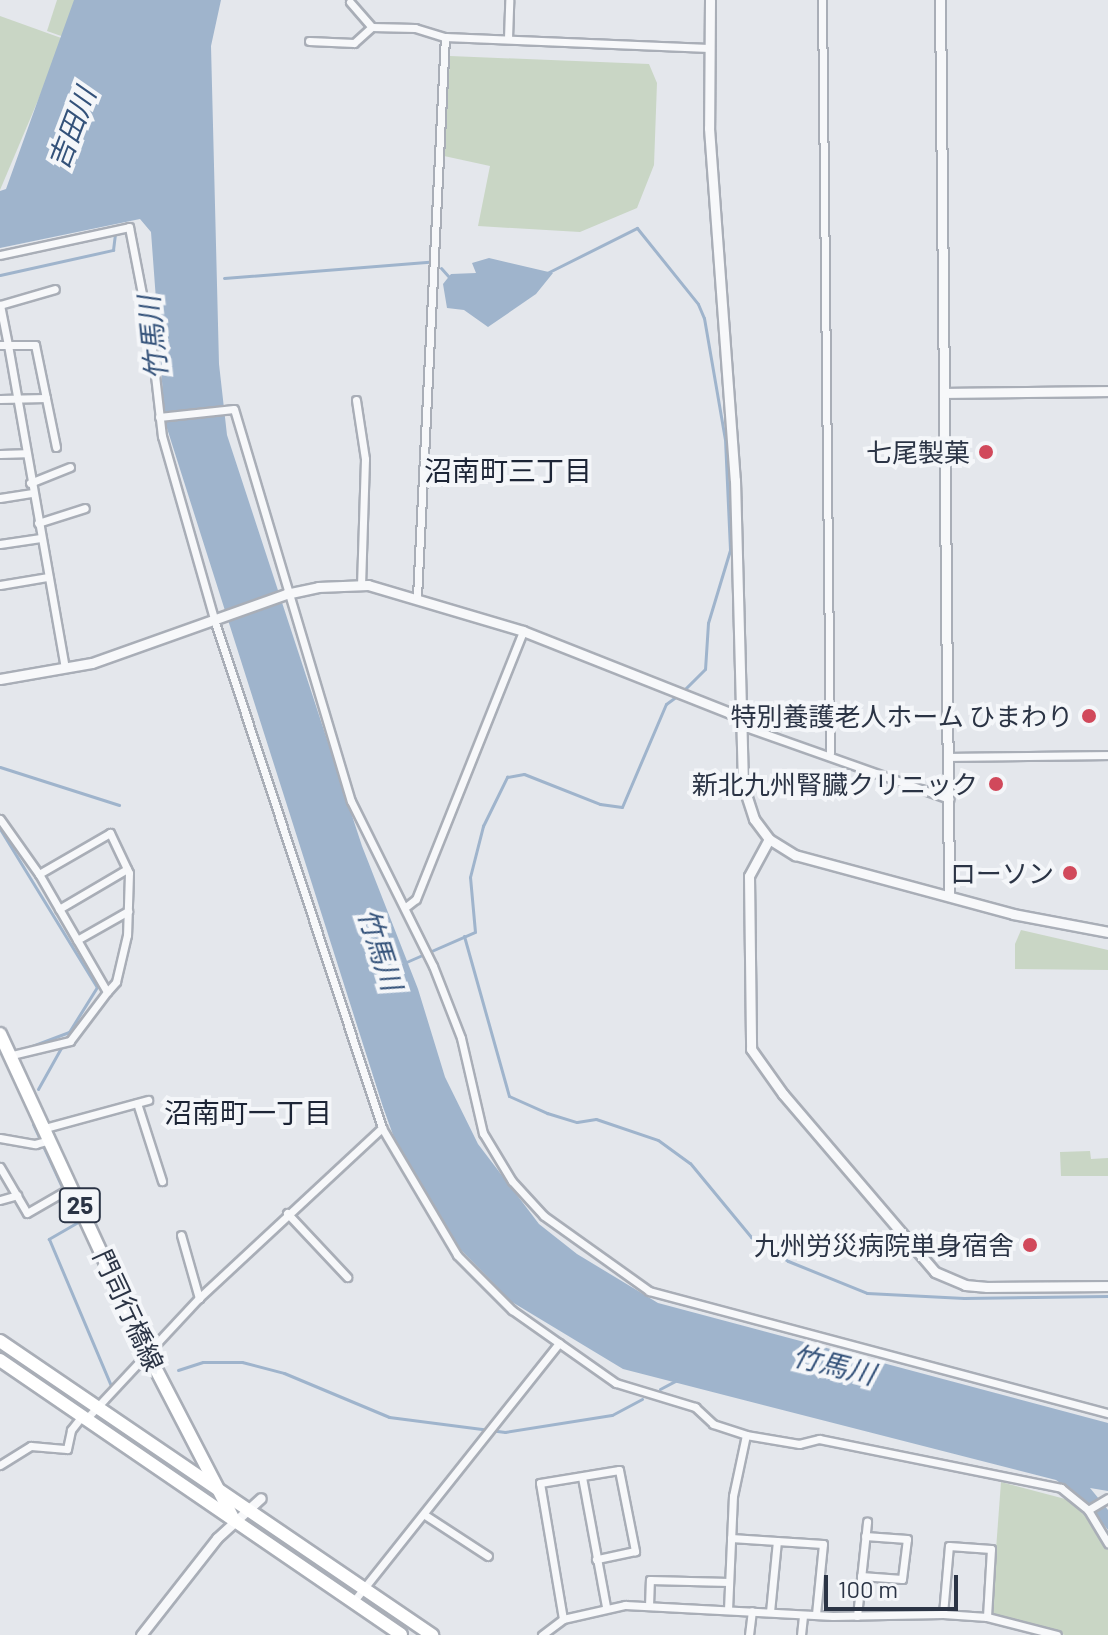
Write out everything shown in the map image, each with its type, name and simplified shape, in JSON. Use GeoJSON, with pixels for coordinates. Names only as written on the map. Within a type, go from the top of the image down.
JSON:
{"type":"FeatureCollection","features":[{"type":"Feature","properties":{"kind":"main road","name":"門司行橋線"},"geometry":{"type":"LineString","coordinates":[[1,1037],[12,1055],[67,1191],[234,1520]]}},
{"type":"Feature","properties":{"kind":"main road","name":"門司行橋線"},"geometry":{"type":"LineString","coordinates":[[0,1341],[427,1634]]}},
{"type":"Feature","properties":{"kind":"main road","name":"門司行橋線"},"geometry":{"type":"LineString","coordinates":[[0,1360],[401,1635]]}},
{"type":"Feature","properties":{"kind":"main road"},"geometry":{"type":"LineString","coordinates":[[174,1463],[194,1442]]}},
{"type":"Feature","properties":{"kind":"street"},"geometry":{"type":"LineString","coordinates":[[508,38],[509,0]]}},
{"type":"Feature","properties":{"kind":"street"},"geometry":{"type":"LineString","coordinates":[[710,0],[709,128],[735,480],[745,793],[754,819],[769,839],[809,860],[1108,932]]}},
{"type":"Feature","properties":{"kind":"street"},"geometry":{"type":"LineString","coordinates":[[822,0],[830,753]]}},
{"type":"Feature","properties":{"kind":"street"},"geometry":{"type":"LineString","coordinates":[[940,0],[949,896]]}},
{"type":"Feature","properties":{"kind":"street"},"geometry":{"type":"LineString","coordinates":[[350,2],[372,27]]}},
{"type":"Feature","properties":{"kind":"street"},"geometry":{"type":"LineString","coordinates":[[309,41],[354,43],[372,27],[415,28],[445,37],[709,48]]}},
{"type":"Feature","properties":{"kind":"street"},"geometry":{"type":"LineString","coordinates":[[417,597],[445,37]]}},
{"type":"Feature","properties":{"kind":"street"},"geometry":{"type":"LineString","coordinates":[[0,255],[129,227],[151,340],[161,417],[216,618],[382,1128],[457,1255],[512,1310],[616,1383],[695,1407],[713,1424],[746,1435],[799,1444],[819,1439],[968,1466],[1061,1488],[1088,1510],[1108,1543]]}},
{"type":"Feature","properties":{"kind":"street"},"geometry":{"type":"LineString","coordinates":[[55,289],[0,305],[4,345],[65,668]]}},
{"type":"Feature","properties":{"kind":"street"},"geometry":{"type":"LineString","coordinates":[[4,345],[35,345],[56,447]]}},
{"type":"Feature","properties":{"kind":"street"},"geometry":{"type":"LineString","coordinates":[[945,393],[1108,391]]}},
{"type":"Feature","properties":{"kind":"street"},"geometry":{"type":"LineString","coordinates":[[0,399],[46,398]]}},
{"type":"Feature","properties":{"kind":"street"},"geometry":{"type":"LineString","coordinates":[[356,400],[365,459],[361,585]]}},
{"type":"Feature","properties":{"kind":"street"},"geometry":{"type":"LineString","coordinates":[[161,417],[230,407],[285,574],[283,595],[351,801],[407,906],[429,956],[461,1038],[483,1133],[512,1181],[544,1216],[611,1267],[649,1291],[1105,1413]]}},
{"type":"Feature","properties":{"kind":"street"},"geometry":{"type":"LineString","coordinates":[[0,454],[25,453]]}},
{"type":"Feature","properties":{"kind":"street"},"geometry":{"type":"LineString","coordinates":[[30,483],[70,467]]}},
{"type":"Feature","properties":{"kind":"street"},"geometry":{"type":"LineString","coordinates":[[0,498],[33,493]]}},
{"type":"Feature","properties":{"kind":"street"},"geometry":{"type":"LineString","coordinates":[[38,523],[85,508]]}},
{"type":"Feature","properties":{"kind":"street"},"geometry":{"type":"LineString","coordinates":[[0,544],[41,538]]}},
{"type":"Feature","properties":{"kind":"street"},"geometry":{"type":"LineString","coordinates":[[0,585],[48,577]]}},
{"type":"Feature","properties":{"kind":"street"},"geometry":{"type":"LineString","coordinates":[[0,679],[65,668],[137,649],[283,595],[361,585],[417,597],[523,631],[674,690],[743,722],[949,799]]}},
{"type":"Feature","properties":{"kind":"street"},"geometry":{"type":"LineString","coordinates":[[407,906],[416,899],[523,631]]}},
{"type":"Feature","properties":{"kind":"street"},"geometry":{"type":"LineString","coordinates":[[948,757],[1108,755]]}},
{"type":"Feature","properties":{"kind":"street"},"geometry":{"type":"LineString","coordinates":[[0,819],[39,874],[107,992]]}},
{"type":"Feature","properties":{"kind":"street"},"geometry":{"type":"LineString","coordinates":[[12,1055],[70,1041],[116,982],[128,911],[127,869],[110,833],[39,874]]}},
{"type":"Feature","properties":{"kind":"street"},"geometry":{"type":"LineString","coordinates":[[769,839],[749,876],[751,1049],[783,1094],[935,1272],[965,1285],[987,1287],[1108,1286]]}},
{"type":"Feature","properties":{"kind":"street"},"geometry":{"type":"LineString","coordinates":[[59,909],[127,869]]}},
{"type":"Feature","properties":{"kind":"street"},"geometry":{"type":"LineString","coordinates":[[77,940],[128,911]]}},
{"type":"Feature","properties":{"kind":"street"},"geometry":{"type":"LineString","coordinates":[[0,1138],[44,1138],[148,1100]]}},
{"type":"Feature","properties":{"kind":"street"},"geometry":{"type":"LineString","coordinates":[[137,1103],[162,1181]]}},
{"type":"Feature","properties":{"kind":"street"},"geometry":{"type":"LineString","coordinates":[[0,1465],[31,1446],[67,1449],[71,1430],[96,1408],[199,1298],[382,1128]]}},
{"type":"Feature","properties":{"kind":"street"},"geometry":{"type":"LineString","coordinates":[[0,1167],[30,1213],[67,1191]]}},
{"type":"Feature","properties":{"kind":"street"},"geometry":{"type":"LineString","coordinates":[[0,1200],[17,1195]]}},
{"type":"Feature","properties":{"kind":"street"},"geometry":{"type":"LineString","coordinates":[[287,1213],[347,1277]]}},
{"type":"Feature","properties":{"kind":"street"},"geometry":{"type":"LineString","coordinates":[[181,1235],[199,1298]]}},
{"type":"Feature","properties":{"kind":"street"},"geometry":{"type":"LineString","coordinates":[[353,1602],[559,1343]]}},
{"type":"Feature","properties":{"kind":"street"},"geometry":{"type":"LineString","coordinates":[[728,1610],[731,1538],[746,1435]]}},
{"type":"Feature","properties":{"kind":"street"},"geometry":{"type":"LineString","coordinates":[[563,1619],[540,1483],[619,1470],[635,1551],[596,1559]]}},
{"type":"Feature","properties":{"kind":"street"},"geometry":{"type":"LineString","coordinates":[[582,1477],[606,1606]]}},
{"type":"Feature","properties":{"kind":"street"},"geometry":{"type":"LineString","coordinates":[[141,1635],[234,1520],[250,1513],[261,1498]]}},
{"type":"Feature","properties":{"kind":"street"},"geometry":{"type":"LineString","coordinates":[[1088,1510],[1105,1499]]}},
{"type":"Feature","properties":{"kind":"street"},"geometry":{"type":"LineString","coordinates":[[425,1515],[488,1556]]}},
{"type":"Feature","properties":{"kind":"street"},"geometry":{"type":"LineString","coordinates":[[857,1616],[867,1522]]}},
{"type":"Feature","properties":{"kind":"street"},"geometry":{"type":"LineString","coordinates":[[861,1576],[902,1579],[907,1539],[865,1536]]}},
{"type":"Feature","properties":{"kind":"street"},"geometry":{"type":"LineString","coordinates":[[731,1538],[823,1544],[816,1614]]}},
{"type":"Feature","properties":{"kind":"street"},"geometry":{"type":"LineString","coordinates":[[770,1612],[777,1541]]}},
{"type":"Feature","properties":{"kind":"street"},"geometry":{"type":"LineString","coordinates":[[943,1614],[949,1546],[991,1549],[987,1617]]}},
{"type":"Feature","properties":{"kind":"street"},"geometry":{"type":"LineString","coordinates":[[649,1606],[650,1580],[729,1582]]}},
{"type":"Feature","properties":{"kind":"street"},"geometry":{"type":"LineString","coordinates":[[542,1635],[563,1619],[606,1606],[803,1615],[943,1614],[987,1617],[1038,1633],[1057,1635]]}},
{"type":"Feature","properties":{"kind":"street"},"geometry":{"type":"LineString","coordinates":[[749,1635],[752,1611]]}},
{"type":"Feature","properties":{"kind":"street"},"geometry":{"type":"LineString","coordinates":[[801,1635],[803,1615]]}},
{"type":"Feature","properties":{"kind":"green space"},"geometry":{"type":"Polygon","coordinates":[[[57,0],[76,0],[64,37],[47,31],[57,0]]]}},
{"type":"Feature","properties":{"kind":"green space"},"geometry":{"type":"Polygon","coordinates":[[[0,16],[64,39],[0,190],[0,16]]]}},
{"type":"Feature","properties":{"kind":"green space"},"geometry":{"type":"Polygon","coordinates":[[[450,56],[649,64],[657,83],[654,165],[637,208],[580,232],[478,226],[490,166],[444,156],[450,56]]]}},
{"type":"Feature","properties":{"kind":"green space"},"geometry":{"type":"Polygon","coordinates":[[[1021,930],[1108,950],[1108,970],[1015,969],[1015,944],[1021,930]]]}},
{"type":"Feature","properties":{"kind":"green space"},"geometry":{"type":"Polygon","coordinates":[[[1090,1151],[1091,1159],[1108,1158],[1108,1176],[1061,1176],[1060,1152],[1090,1151]]]}},
{"type":"Feature","properties":{"kind":"green space"},"geometry":{"type":"Polygon","coordinates":[[[1001,1482],[1069,1500],[1094,1525],[1108,1550],[1108,1635],[1065,1635],[991,1617],[1001,1482]]]}},
{"type":"Feature","properties":{"kind":"water"},"geometry":{"type":"Polygon","coordinates":[[[74,0],[221,0],[211,46],[219,364],[227,435],[362,846],[418,989],[445,1077],[478,1144],[539,1224],[577,1254],[658,1303],[1108,1423],[1108,1491],[1090,1488],[1108,1510],[1108,1530],[1084,1500],[1056,1480],[623,1369],[512,1302],[461,1250],[432,1208],[401,1157],[383,1107],[165,422],[151,232],[140,219],[0,248],[0,191],[6,189],[74,0]]]}},
{"type":"Feature","properties":{"kind":"water"},"geometry":{"type":"Polygon","coordinates":[[[489,258],[553,273],[536,294],[488,327],[464,310],[447,308],[443,284],[451,274],[476,273],[472,263],[489,258]]]}},
{"type":"Feature","properties":{"kind":"waterway"},"geometry":{"type":"LineString","coordinates":[[545,274],[637,228],[698,304],[704,318],[725,439],[730,550],[708,623],[705,669],[683,691]]}},
{"type":"Feature","properties":{"kind":"waterway"},"geometry":{"type":"LineString","coordinates":[[0,275],[113,250],[115,233]]}},
{"type":"Feature","properties":{"kind":"waterway"},"geometry":{"type":"LineString","coordinates":[[224,278],[429,262]]}},
{"type":"Feature","properties":{"kind":"waterway"},"geometry":{"type":"LineString","coordinates":[[441,268],[449,277]]}},
{"type":"Feature","properties":{"kind":"waterway","name":"竹馬川"},"geometry":{"type":"LineString","coordinates":[[404,963],[475,932],[470,877],[483,826],[507,777],[524,774],[600,804],[622,807],[666,704],[677,696]]}},
{"type":"Feature","properties":{"kind":"waterway"},"geometry":{"type":"LineString","coordinates":[[0,767],[119,805]]}},
{"type":"Feature","properties":{"kind":"waterway"},"geometry":{"type":"LineString","coordinates":[[0,829],[97,987],[69,1032],[24,1049]]}},
{"type":"Feature","properties":{"kind":"waterway"},"geometry":{"type":"LineString","coordinates":[[464,936],[509,1096],[577,1122],[596,1119],[658,1140],[690,1163],[751,1237],[788,1261],[867,1293],[964,1298],[1108,1296]]}},
{"type":"Feature","properties":{"kind":"waterway"},"geometry":{"type":"LineString","coordinates":[[38,1089],[62,1046]]}},
{"type":"Feature","properties":{"kind":"waterway"},"geometry":{"type":"LineString","coordinates":[[33,1124],[78,1222],[49,1239],[111,1386]]}},
{"type":"Feature","properties":{"kind":"waterway"},"geometry":{"type":"LineString","coordinates":[[178,1370],[203,1362],[242,1362],[284,1373],[389,1417],[505,1432],[612,1415],[642,1399]]}},
{"type":"Feature","properties":{"kind":"waterway"},"geometry":{"type":"LineString","coordinates":[[660,1389],[677,1380]]}},
{"type":"Feature","properties":{"kind":"place","name":"七尾製菓"},"geometry":{"type":"Point","coordinates":[986,452]}},
{"type":"Feature","properties":{"kind":"place","name":"特別養護老人ホーム ひまわり"},"geometry":{"type":"Point","coordinates":[1089,716]}},
{"type":"Feature","properties":{"kind":"place","name":"新北九州腎臓クリニック"},"geometry":{"type":"Point","coordinates":[996,784]}},
{"type":"Feature","properties":{"kind":"place","name":"ローソン"},"geometry":{"type":"Point","coordinates":[1070,873]}},
{"type":"Feature","properties":{"kind":"place","name":"九州労災病院単身宿舎"},"geometry":{"type":"Point","coordinates":[1030,1245]}},
{"type":"Feature","properties":{"kind":"district","name":"沼南町三丁目"},"geometry":{"type":"Point","coordinates":[508,470]}},
{"type":"Feature","properties":{"kind":"district","name":"沼南町一丁目"},"geometry":{"type":"Point","coordinates":[248,1112]}},
{"type":"Feature","properties":{"kind":"water label","name":"吉田川"},"geometry":{"type":"Point","coordinates":[71,128]}}]}
